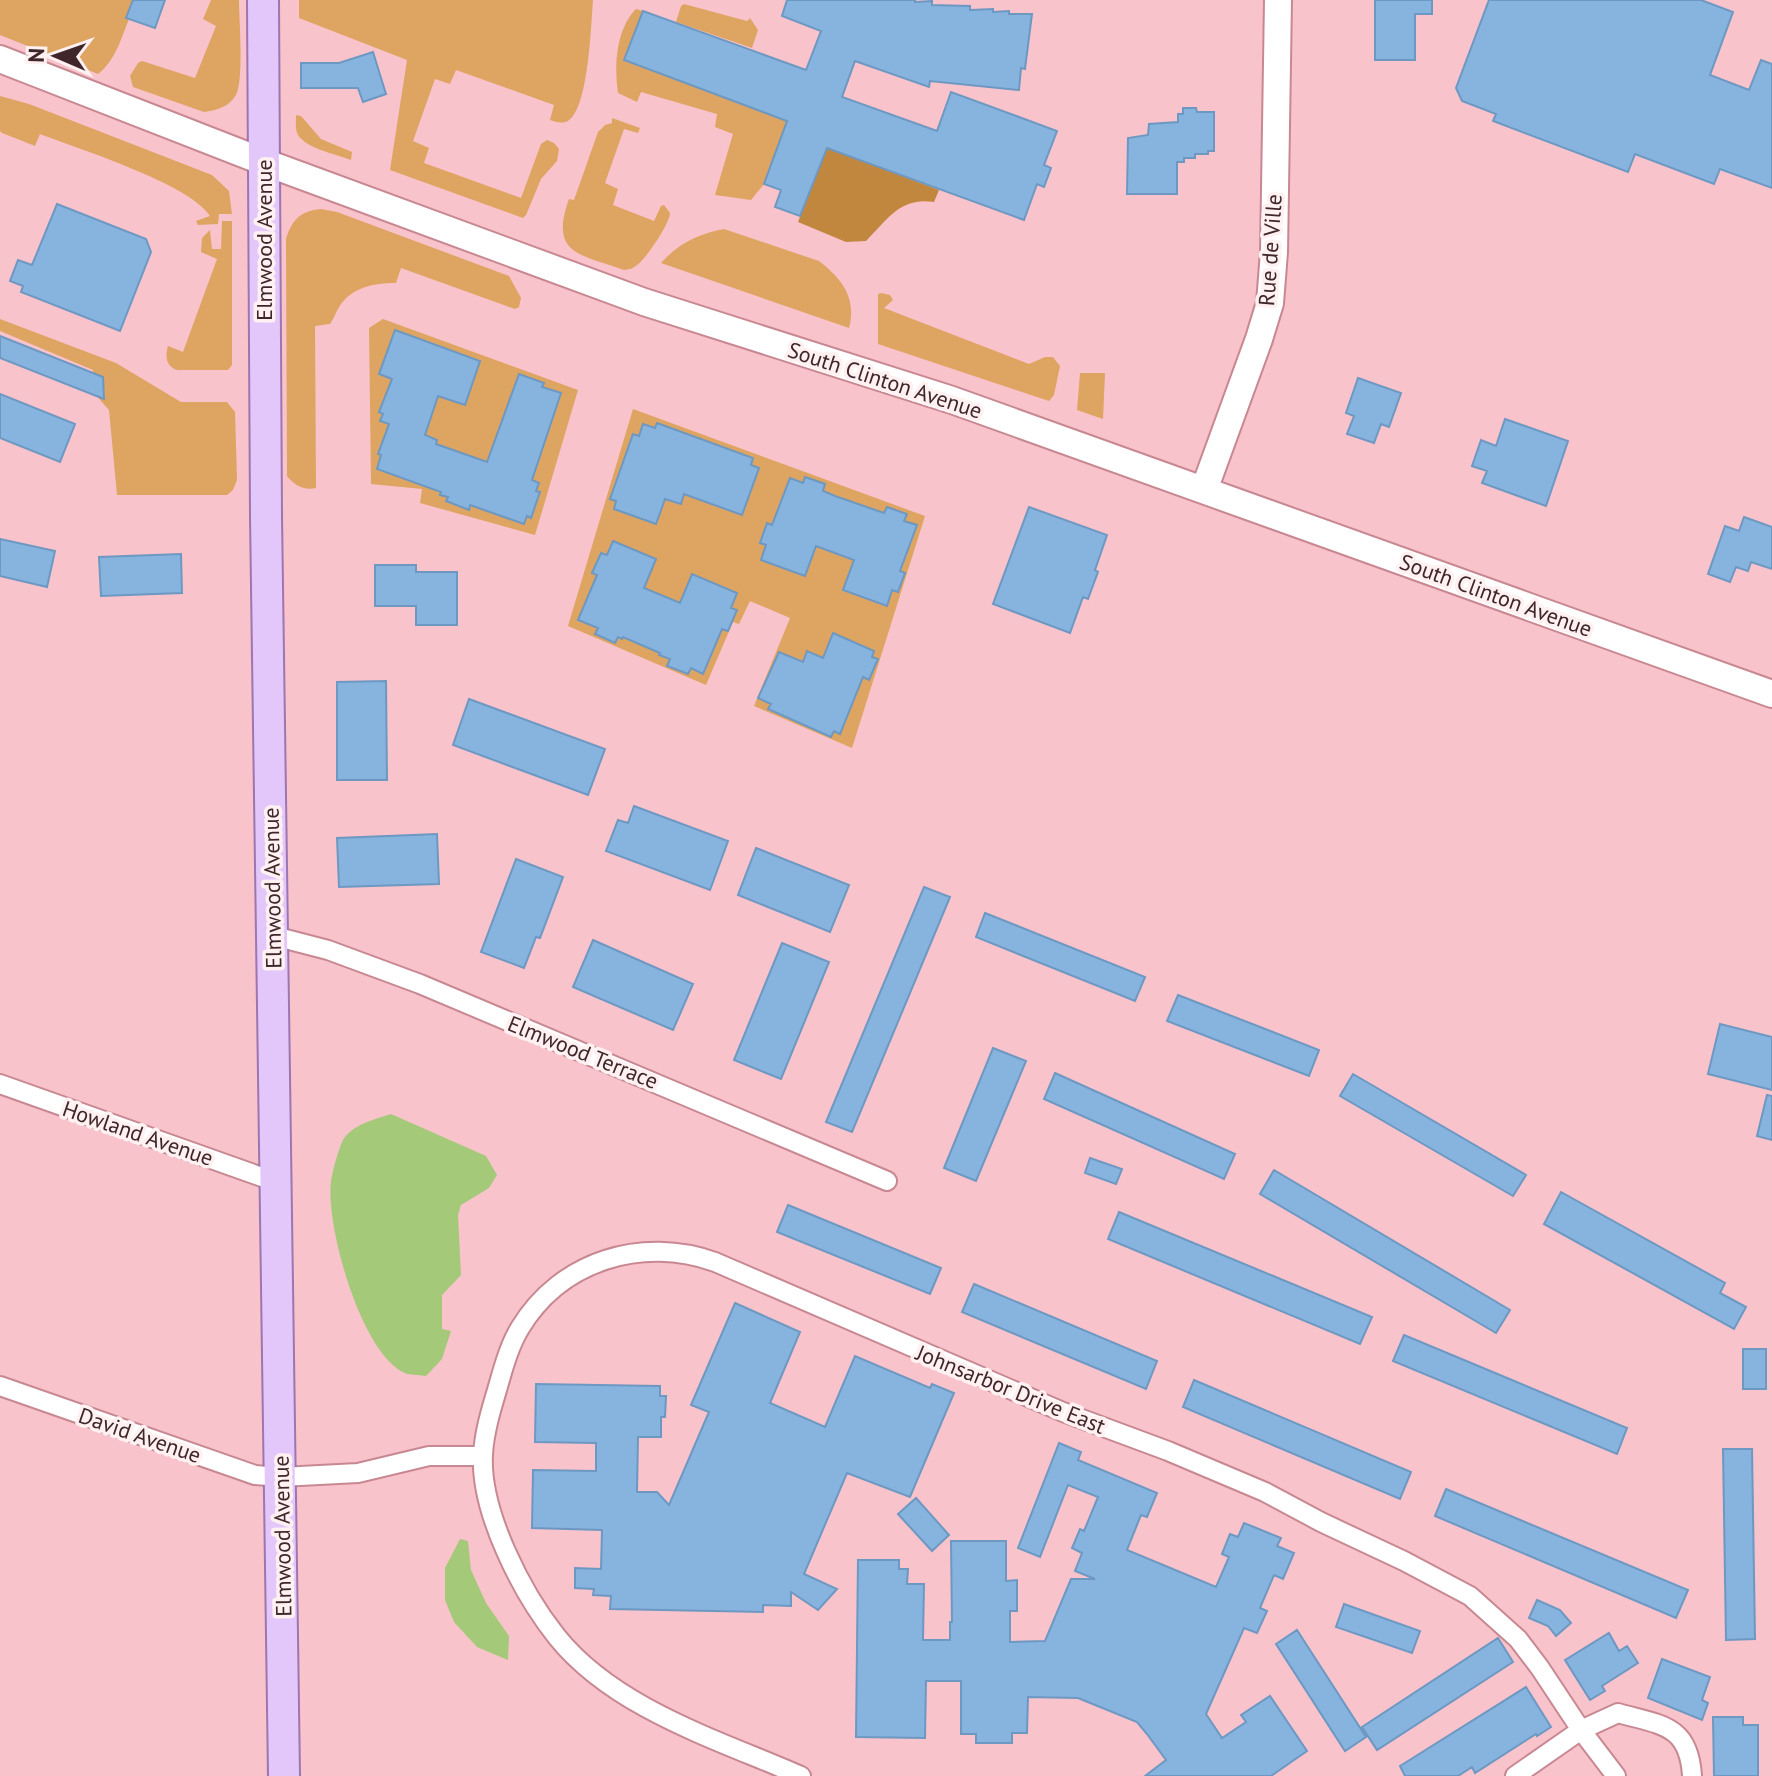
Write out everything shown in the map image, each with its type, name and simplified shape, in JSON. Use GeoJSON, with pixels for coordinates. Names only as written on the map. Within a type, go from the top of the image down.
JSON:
{"type":"FeatureCollection","features":[{"type":"Feature","properties":{"kind":"main road","name":"Elmwood Avenue"},"geometry":{"type":"LineString","coordinates":[[263,0],[270,815],[284,1776]]}},
{"type":"Feature","properties":{"kind":"street","name":"Rue de Ville"},"geometry":{"type":"LineString","coordinates":[[1204,490],[1270,303],[1274,252],[1278,0]]}},
{"type":"Feature","properties":{"kind":"street","name":"South Clinton Avenue"},"geometry":{"type":"LineString","coordinates":[[0,59],[264,162],[674,312],[921,389],[1772,694]]}},
{"type":"Feature","properties":{"kind":"street","name":"Elmwood Terrace"},"geometry":{"type":"LineString","coordinates":[[274,936],[328,950],[420,984],[887,1181]]}},
{"type":"Feature","properties":{"kind":"street","name":"Howland Avenue"},"geometry":{"type":"LineString","coordinates":[[0,1084],[276,1182]]}},
{"type":"Feature","properties":{"kind":"street","name":"Johnsarbor Drive East"},"geometry":{"type":"LineString","coordinates":[[483,1456],[491,1412],[509,1352],[520,1329],[543,1299],[575,1273],[619,1255],[653,1250],[695,1254],[1063,1412],[1168,1451],[1265,1492],[1470,1596],[1518,1639],[1616,1776]]}},
{"type":"Feature","properties":{"kind":"street","name":"David Avenue"},"geometry":{"type":"LineString","coordinates":[[0,1386],[255,1475],[281,1477],[358,1473],[429,1456],[483,1456]]}},
{"type":"Feature","properties":{"kind":"street"},"geometry":{"type":"LineString","coordinates":[[483,1456],[494,1516],[513,1569],[530,1600],[573,1654],[605,1683],[652,1711],[801,1776]]}},
{"type":"Feature","properties":{"kind":"street"},"geometry":{"type":"LineString","coordinates":[[1515,1776],[1581,1730],[1618,1713],[1668,1729],[1685,1742],[1692,1776]]}},
{"type":"Feature","properties":{"kind":"shaded area"},"geometry":{"type":"Polygon","coordinates":[[[0,0],[133,0],[117,49],[98,74],[0,35],[0,0]]]}},
{"type":"Feature","properties":{"kind":"shaded area"},"geometry":{"type":"Polygon","coordinates":[[[211,0],[239,0],[240,76],[233,99],[222,107],[204,112],[133,87],[130,76],[142,61],[195,78],[216,26],[203,19],[211,0]]]}},
{"type":"Feature","properties":{"kind":"shaded area"},"geometry":{"type":"Polygon","coordinates":[[[299,0],[593,0],[585,83],[575,113],[568,121],[550,120],[554,105],[456,70],[450,84],[435,79],[413,141],[429,148],[424,163],[521,198],[541,144],[547,140],[554,143],[559,149],[557,161],[541,179],[526,215],[523,218],[390,170],[407,60],[299,18],[299,0]]]}},
{"type":"Feature","properties":{"kind":"shaded area"},"geometry":{"type":"Polygon","coordinates":[[[684,4],[747,21],[750,18],[758,30],[752,48],[676,22],[684,4]]]}},
{"type":"Feature","properties":{"kind":"shaded area"},"geometry":{"type":"Polygon","coordinates":[[[636,9],[643,11],[625,59],[787,121],[764,184],[751,200],[715,195],[733,134],[715,127],[717,114],[641,92],[637,102],[618,93],[616,71],[620,37],[636,9]]]}},
{"type":"Feature","properties":{"kind":"shaded area"},"geometry":{"type":"Polygon","coordinates":[[[0,96],[29,104],[212,175],[229,191],[232,214],[219,214],[218,224],[198,225],[196,221],[210,216],[199,204],[158,180],[40,134],[35,146],[2,133],[0,96]]]}},
{"type":"Feature","properties":{"kind":"shaded area"},"geometry":{"type":"Polygon","coordinates":[[[296,115],[301,116],[321,139],[352,152],[351,160],[302,140],[296,131],[296,115]]]}},
{"type":"Feature","properties":{"kind":"shaded area"},"geometry":{"type":"Polygon","coordinates":[[[612,118],[640,128],[638,133],[624,129],[605,183],[618,189],[613,205],[654,221],[661,206],[664,205],[670,213],[646,256],[634,267],[624,270],[572,250],[563,231],[569,199],[574,200],[598,132],[612,123],[612,118]]]}},
{"type":"Feature","properties":{"kind":"shaded area"},"geometry":{"type":"Polygon","coordinates":[[[817,144],[939,190],[934,202],[922,201],[903,206],[866,241],[846,242],[798,222],[819,168],[817,144]]]}},
{"type":"Feature","properties":{"kind":"shaded area"},"geometry":{"type":"Polygon","coordinates":[[[321,209],[337,212],[509,276],[521,298],[519,307],[515,309],[401,268],[396,283],[372,285],[344,300],[330,324],[315,326],[316,488],[307,489],[296,485],[287,476],[286,239],[298,217],[321,209]]]}},
{"type":"Feature","properties":{"kind":"shaded area"},"geometry":{"type":"Polygon","coordinates":[[[222,221],[232,221],[232,365],[228,370],[177,370],[167,361],[168,346],[183,352],[217,259],[201,252],[202,238],[210,230],[212,249],[221,249],[222,221]]]}},
{"type":"Feature","properties":{"kind":"shaded area"},"geometry":{"type":"Polygon","coordinates":[[[724,229],[819,261],[846,290],[851,307],[849,328],[661,263],[690,240],[724,229]]]}},
{"type":"Feature","properties":{"kind":"shaded area"},"geometry":{"type":"Polygon","coordinates":[[[878,294],[890,295],[893,300],[884,308],[1029,364],[1053,357],[1060,366],[1054,395],[1049,401],[878,344],[878,294]]]}},
{"type":"Feature","properties":{"kind":"shaded area"},"geometry":{"type":"Polygon","coordinates":[[[0,319],[116,363],[181,402],[227,402],[235,412],[237,480],[233,490],[227,495],[117,495],[109,410],[93,392],[93,370],[0,331],[0,319]]]}},
{"type":"Feature","properties":{"kind":"shaded area"},"geometry":{"type":"Polygon","coordinates":[[[383,319],[578,390],[535,535],[420,503],[422,489],[371,484],[369,328],[383,319]],[[480,361],[395,380],[379,412],[383,414],[380,421],[389,424],[377,469],[422,484],[437,440],[425,435],[438,396],[465,405],[480,361]],[[519,375],[487,462],[455,452],[440,494],[448,497],[446,501],[468,509],[471,505],[524,524],[527,516],[530,517],[539,492],[536,491],[539,483],[527,478],[535,471],[561,393],[519,375]]]}},
{"type":"Feature","properties":{"kind":"shaded area"},"geometry":{"type":"Polygon","coordinates":[[[1080,373],[1105,373],[1103,419],[1077,410],[1080,373]]]}},
{"type":"Feature","properties":{"kind":"shaded area"},"geometry":{"type":"Polygon","coordinates":[[[633,409],[925,516],[852,748],[754,706],[790,618],[750,601],[739,624],[733,622],[706,685],[568,626],[633,409]],[[658,423],[655,428],[643,424],[639,436],[633,434],[625,455],[631,458],[614,509],[656,524],[665,499],[680,504],[684,494],[751,465],[753,458],[696,437],[678,437],[680,431],[658,423]],[[806,477],[803,483],[790,478],[774,525],[767,523],[760,543],[766,545],[761,560],[805,576],[816,546],[854,560],[843,590],[886,606],[892,590],[898,592],[905,574],[900,571],[916,525],[904,521],[906,515],[887,507],[884,513],[873,509],[870,516],[833,502],[835,495],[823,491],[825,484],[806,477]],[[613,541],[607,555],[600,553],[592,572],[597,575],[579,620],[598,628],[596,635],[615,643],[618,637],[622,639],[625,632],[662,647],[659,655],[670,659],[668,666],[688,674],[691,668],[703,673],[722,629],[728,631],[736,610],[692,574],[680,603],[644,589],[656,559],[613,541]],[[833,634],[823,658],[808,651],[803,661],[779,652],[759,698],[771,704],[769,710],[831,737],[834,731],[840,733],[863,677],[869,679],[874,651],[833,634]]]}},
{"type":"Feature","properties":{"kind":"shaded area"},"geometry":{"type":"Polygon","coordinates":[[[391,1114],[486,1156],[497,1175],[489,1188],[461,1205],[458,1215],[461,1275],[442,1295],[442,1329],[451,1331],[442,1359],[426,1376],[407,1374],[391,1363],[375,1343],[350,1288],[334,1227],[331,1181],[343,1140],[358,1126],[391,1114]]]}},
{"type":"Feature","properties":{"kind":"shaded area"},"geometry":{"type":"Polygon","coordinates":[[[460,1539],[468,1541],[471,1570],[486,1603],[509,1636],[508,1660],[477,1647],[454,1622],[445,1600],[445,1568],[460,1539]]]}},
{"type":"Feature","properties":{"kind":"building"},"geometry":{"type":"Polygon","coordinates":[[[133,0],[165,0],[155,28],[126,18],[133,0]]]}},
{"type":"Feature","properties":{"kind":"building"},"geometry":{"type":"Polygon","coordinates":[[[787,0],[915,0],[932,1],[932,5],[970,6],[970,10],[993,9],[993,12],[1032,14],[1019,90],[930,81],[929,87],[855,61],[842,97],[937,131],[951,92],[1057,131],[1044,165],[1051,168],[1044,187],[1037,184],[1024,220],[827,148],[800,216],[775,207],[781,190],[764,184],[787,121],[624,60],[643,11],[806,70],[821,31],[782,16],[787,0]]]}},
{"type":"Feature","properties":{"kind":"building"},"geometry":{"type":"Polygon","coordinates":[[[1375,0],[1432,0],[1432,14],[1415,14],[1415,60],[1375,60],[1375,0]]]}},
{"type":"Feature","properties":{"kind":"building"},"geometry":{"type":"Polygon","coordinates":[[[1489,0],[1701,0],[1733,12],[1710,75],[1749,90],[1761,60],[1772,64],[1772,188],[1720,169],[1714,184],[1635,154],[1628,172],[1493,121],[1496,114],[1462,101],[1456,88],[1489,0]]]}},
{"type":"Feature","properties":{"kind":"building"},"geometry":{"type":"Polygon","coordinates":[[[373,52],[386,94],[363,102],[358,88],[301,88],[301,63],[339,63],[373,52]]]}},
{"type":"Feature","properties":{"kind":"building"},"geometry":{"type":"Polygon","coordinates":[[[1183,108],[1214,112],[1214,151],[1195,154],[1195,158],[1177,162],[1177,194],[1127,194],[1128,138],[1148,135],[1149,124],[1178,122],[1178,114],[1183,114],[1183,108]]]}},
{"type":"Feature","properties":{"kind":"building"},"geometry":{"type":"Polygon","coordinates":[[[57,204],[146,239],[151,252],[120,331],[21,292],[23,286],[10,281],[18,260],[32,265],[57,204]]]}},
{"type":"Feature","properties":{"kind":"building"},"geometry":{"type":"Polygon","coordinates":[[[395,330],[480,361],[465,405],[438,396],[425,435],[437,440],[436,444],[487,462],[519,374],[561,393],[532,480],[539,483],[536,491],[540,492],[531,518],[527,516],[524,524],[470,505],[469,510],[446,501],[448,497],[440,495],[441,492],[377,469],[381,455],[378,454],[389,424],[380,421],[383,414],[379,412],[392,379],[379,374],[395,330]]]}},
{"type":"Feature","properties":{"kind":"building"},"geometry":{"type":"Polygon","coordinates":[[[0,336],[103,377],[104,399],[0,358],[0,336]]]}},
{"type":"Feature","properties":{"kind":"building"},"geometry":{"type":"Polygon","coordinates":[[[1358,378],[1401,393],[1389,427],[1381,424],[1374,443],[1347,434],[1354,416],[1346,413],[1358,378]]]}},
{"type":"Feature","properties":{"kind":"building"},"geometry":{"type":"Polygon","coordinates":[[[0,394],[75,424],[60,462],[0,438],[0,394]]]}},
{"type":"Feature","properties":{"kind":"building"},"geometry":{"type":"Polygon","coordinates":[[[1505,419],[1568,441],[1546,506],[1482,483],[1487,471],[1472,466],[1481,440],[1496,446],[1505,419]]]}},
{"type":"Feature","properties":{"kind":"building"},"geometry":{"type":"Polygon","coordinates":[[[657,423],[753,458],[751,465],[759,468],[742,515],[684,494],[681,504],[665,499],[656,524],[614,509],[616,501],[610,499],[633,434],[639,436],[643,424],[655,428],[657,423]]]}},
{"type":"Feature","properties":{"kind":"building"},"geometry":{"type":"Polygon","coordinates":[[[805,477],[825,484],[823,491],[835,496],[884,513],[887,507],[907,514],[904,521],[917,525],[900,571],[905,573],[898,592],[892,590],[887,606],[843,590],[854,560],[816,546],[805,576],[761,560],[766,545],[760,543],[767,523],[772,525],[790,478],[803,483],[805,477]]]}},
{"type":"Feature","properties":{"kind":"building"},"geometry":{"type":"Polygon","coordinates":[[[1029,507],[1107,535],[1088,599],[1083,597],[1070,633],[993,604],[1029,507]]]}},
{"type":"Feature","properties":{"kind":"building"},"geometry":{"type":"Polygon","coordinates":[[[1744,517],[1772,527],[1772,569],[1751,562],[1748,571],[1736,567],[1730,582],[1708,574],[1725,526],[1739,531],[1744,517]]]}},
{"type":"Feature","properties":{"kind":"building"},"geometry":{"type":"Polygon","coordinates":[[[0,539],[55,551],[47,587],[0,576],[0,539]]]}},
{"type":"Feature","properties":{"kind":"building"},"geometry":{"type":"Polygon","coordinates":[[[613,541],[656,559],[644,588],[680,603],[692,574],[737,593],[731,608],[737,610],[728,631],[722,629],[703,674],[691,668],[688,674],[667,666],[670,659],[660,653],[623,637],[618,637],[615,643],[595,634],[598,628],[578,620],[597,575],[592,573],[601,553],[607,555],[613,541]]]}},
{"type":"Feature","properties":{"kind":"building"},"geometry":{"type":"Polygon","coordinates":[[[181,554],[182,593],[101,596],[99,557],[181,554]]]}},
{"type":"Feature","properties":{"kind":"building"},"geometry":{"type":"Polygon","coordinates":[[[375,565],[416,565],[416,572],[457,572],[457,625],[416,625],[416,606],[375,606],[375,565]]]}},
{"type":"Feature","properties":{"kind":"building"},"geometry":{"type":"Polygon","coordinates":[[[833,633],[874,651],[872,657],[878,659],[869,680],[863,677],[840,734],[834,731],[831,737],[768,709],[771,704],[758,698],[779,652],[803,662],[807,651],[823,658],[833,633]]]}},
{"type":"Feature","properties":{"kind":"building"},"geometry":{"type":"Polygon","coordinates":[[[386,681],[387,780],[337,780],[337,682],[386,681]]]}},
{"type":"Feature","properties":{"kind":"building"},"geometry":{"type":"Polygon","coordinates":[[[469,699],[605,749],[588,795],[453,745],[469,699]]]}},
{"type":"Feature","properties":{"kind":"building"},"geometry":{"type":"Polygon","coordinates":[[[634,806],[728,841],[710,890],[606,851],[618,820],[628,823],[634,806]]]}},
{"type":"Feature","properties":{"kind":"building"},"geometry":{"type":"Polygon","coordinates":[[[437,834],[439,884],[339,887],[337,838],[437,834]]]}},
{"type":"Feature","properties":{"kind":"building"},"geometry":{"type":"Polygon","coordinates":[[[756,848],[849,885],[830,932],[738,895],[756,848]]]}},
{"type":"Feature","properties":{"kind":"building"},"geometry":{"type":"Polygon","coordinates":[[[516,859],[563,877],[540,938],[536,937],[524,968],[481,952],[516,859]]]}},
{"type":"Feature","properties":{"kind":"building"},"geometry":{"type":"Polygon","coordinates":[[[924,887],[950,897],[852,1132],[826,1122],[924,887]]]}},
{"type":"Feature","properties":{"kind":"building"},"geometry":{"type":"Polygon","coordinates":[[[985,913],[1145,977],[1135,1001],[976,937],[985,913]]]}},
{"type":"Feature","properties":{"kind":"building"},"geometry":{"type":"Polygon","coordinates":[[[593,940],[693,984],[673,1030],[573,987],[593,940]]]}},
{"type":"Feature","properties":{"kind":"building"},"geometry":{"type":"Polygon","coordinates":[[[782,943],[829,962],[781,1079],[734,1060],[782,943]]]}},
{"type":"Feature","properties":{"kind":"building"},"geometry":{"type":"Polygon","coordinates":[[[1178,995],[1319,1050],[1309,1076],[1167,1021],[1178,995]]]}},
{"type":"Feature","properties":{"kind":"building"},"geometry":{"type":"Polygon","coordinates":[[[1720,1024],[1772,1037],[1772,1090],[1708,1074],[1720,1024]]]}},
{"type":"Feature","properties":{"kind":"building"},"geometry":{"type":"Polygon","coordinates":[[[993,1048],[1026,1061],[976,1181],[944,1168],[993,1048]]]}},
{"type":"Feature","properties":{"kind":"building"},"geometry":{"type":"Polygon","coordinates":[[[1055,1073],[1235,1154],[1224,1179],[1044,1099],[1055,1073]]]}},
{"type":"Feature","properties":{"kind":"building"},"geometry":{"type":"Polygon","coordinates":[[[1353,1074],[1526,1175],[1513,1196],[1340,1096],[1353,1074]]]}},
{"type":"Feature","properties":{"kind":"building"},"geometry":{"type":"Polygon","coordinates":[[[1767,1095],[1772,1096],[1772,1140],[1757,1136],[1767,1095]]]}},
{"type":"Feature","properties":{"kind":"building"},"geometry":{"type":"Polygon","coordinates":[[[1090,1158],[1122,1169],[1116,1184],[1085,1173],[1090,1158]]]}},
{"type":"Feature","properties":{"kind":"building"},"geometry":{"type":"Polygon","coordinates":[[[1274,1170],[1510,1310],[1496,1333],[1260,1194],[1274,1170]]]}},
{"type":"Feature","properties":{"kind":"building"},"geometry":{"type":"Polygon","coordinates":[[[1561,1192],[1725,1283],[1720,1293],[1746,1307],[1734,1329],[1544,1224],[1561,1192]]]}},
{"type":"Feature","properties":{"kind":"building"},"geometry":{"type":"Polygon","coordinates":[[[788,1205],[941,1268],[930,1294],[777,1232],[788,1205]]]}},
{"type":"Feature","properties":{"kind":"building"},"geometry":{"type":"Polygon","coordinates":[[[1119,1212],[1372,1317],[1360,1344],[1108,1239],[1119,1212]]]}},
{"type":"Feature","properties":{"kind":"building"},"geometry":{"type":"Polygon","coordinates":[[[974,1284],[1157,1361],[1146,1389],[962,1312],[974,1284]]]}},
{"type":"Feature","properties":{"kind":"building"},"geometry":{"type":"Polygon","coordinates":[[[735,1303],[800,1332],[770,1403],[825,1427],[855,1356],[930,1388],[932,1384],[954,1393],[910,1497],[847,1473],[804,1574],[837,1589],[818,1610],[791,1592],[791,1606],[763,1605],[763,1612],[610,1609],[611,1596],[593,1595],[594,1589],[575,1588],[575,1568],[601,1569],[602,1530],[532,1528],[533,1470],[596,1471],[596,1443],[535,1442],[536,1384],[660,1386],[660,1396],[666,1396],[665,1417],[661,1417],[661,1437],[638,1437],[637,1492],[657,1492],[669,1505],[709,1412],[691,1405],[735,1303]]]}},
{"type":"Feature","properties":{"kind":"building"},"geometry":{"type":"Polygon","coordinates":[[[1404,1335],[1627,1428],[1617,1454],[1393,1361],[1404,1335]]]}},
{"type":"Feature","properties":{"kind":"building"},"geometry":{"type":"Polygon","coordinates":[[[1743,1349],[1766,1349],[1766,1389],[1743,1389],[1743,1349]]]}},
{"type":"Feature","properties":{"kind":"building"},"geometry":{"type":"Polygon","coordinates":[[[1194,1380],[1411,1472],[1400,1499],[1183,1407],[1194,1380]]]}},
{"type":"Feature","properties":{"kind":"building"},"geometry":{"type":"Polygon","coordinates":[[[1059,1443],[1081,1452],[1078,1460],[1157,1493],[1147,1517],[1141,1515],[1127,1550],[1216,1587],[1229,1557],[1222,1554],[1230,1534],[1238,1537],[1244,1523],[1281,1538],[1277,1546],[1294,1553],[1283,1579],[1274,1575],[1260,1608],[1267,1611],[1257,1633],[1244,1628],[1206,1714],[1222,1738],[1246,1722],[1241,1715],[1270,1696],[1307,1751],[1271,1776],[1145,1776],[1166,1760],[1137,1722],[1078,1698],[1028,1697],[1027,1733],[1012,1733],[1012,1743],[976,1743],[976,1734],[961,1734],[961,1681],[926,1681],[925,1738],[856,1737],[858,1560],[899,1560],[899,1569],[908,1569],[907,1584],[924,1584],[923,1640],[950,1640],[951,1541],[1006,1541],[1006,1581],[1017,1580],[1017,1611],[1010,1611],[1010,1642],[1045,1641],[1071,1579],[1095,1579],[1075,1571],[1082,1553],[1072,1548],[1080,1529],[1084,1531],[1098,1497],[1068,1485],[1040,1557],[1018,1548],[1059,1443]]]}},
{"type":"Feature","properties":{"kind":"building"},"geometry":{"type":"Polygon","coordinates":[[[1723,1449],[1752,1449],[1755,1639],[1726,1640],[1723,1449]]]}},
{"type":"Feature","properties":{"kind":"building"},"geometry":{"type":"Polygon","coordinates":[[[1446,1489],[1688,1590],[1676,1618],[1435,1516],[1446,1489]]]}},
{"type":"Feature","properties":{"kind":"building"},"geometry":{"type":"Polygon","coordinates":[[[916,1498],[949,1535],[932,1551],[898,1514],[916,1498]]]}},
{"type":"Feature","properties":{"kind":"building"},"geometry":{"type":"Polygon","coordinates":[[[1537,1600],[1560,1610],[1571,1623],[1556,1636],[1548,1626],[1529,1618],[1537,1600]]]}},
{"type":"Feature","properties":{"kind":"building"},"geometry":{"type":"Polygon","coordinates":[[[1344,1604],[1420,1631],[1412,1653],[1336,1627],[1344,1604]]]}},
{"type":"Feature","properties":{"kind":"building"},"geometry":{"type":"Polygon","coordinates":[[[1297,1630],[1366,1737],[1345,1751],[1276,1644],[1297,1630]]]}},
{"type":"Feature","properties":{"kind":"building"},"geometry":{"type":"Polygon","coordinates":[[[1609,1633],[1619,1651],[1627,1646],[1638,1663],[1602,1686],[1605,1691],[1590,1700],[1565,1660],[1609,1633]]]}},
{"type":"Feature","properties":{"kind":"building"},"geometry":{"type":"Polygon","coordinates":[[[1498,1638],[1513,1662],[1377,1750],[1362,1727],[1498,1638]]]}},
{"type":"Feature","properties":{"kind":"building"},"geometry":{"type":"Polygon","coordinates":[[[1662,1659],[1710,1677],[1702,1700],[1708,1703],[1702,1720],[1648,1698],[1662,1659]]]}},
{"type":"Feature","properties":{"kind":"building"},"geometry":{"type":"Polygon","coordinates":[[[1526,1687],[1551,1727],[1475,1773],[1472,1767],[1458,1776],[1405,1776],[1400,1766],[1526,1687]]]}},
{"type":"Feature","properties":{"kind":"building"},"geometry":{"type":"Polygon","coordinates":[[[1713,1717],[1743,1717],[1743,1725],[1758,1725],[1758,1776],[1714,1776],[1713,1717]]]}}]}
